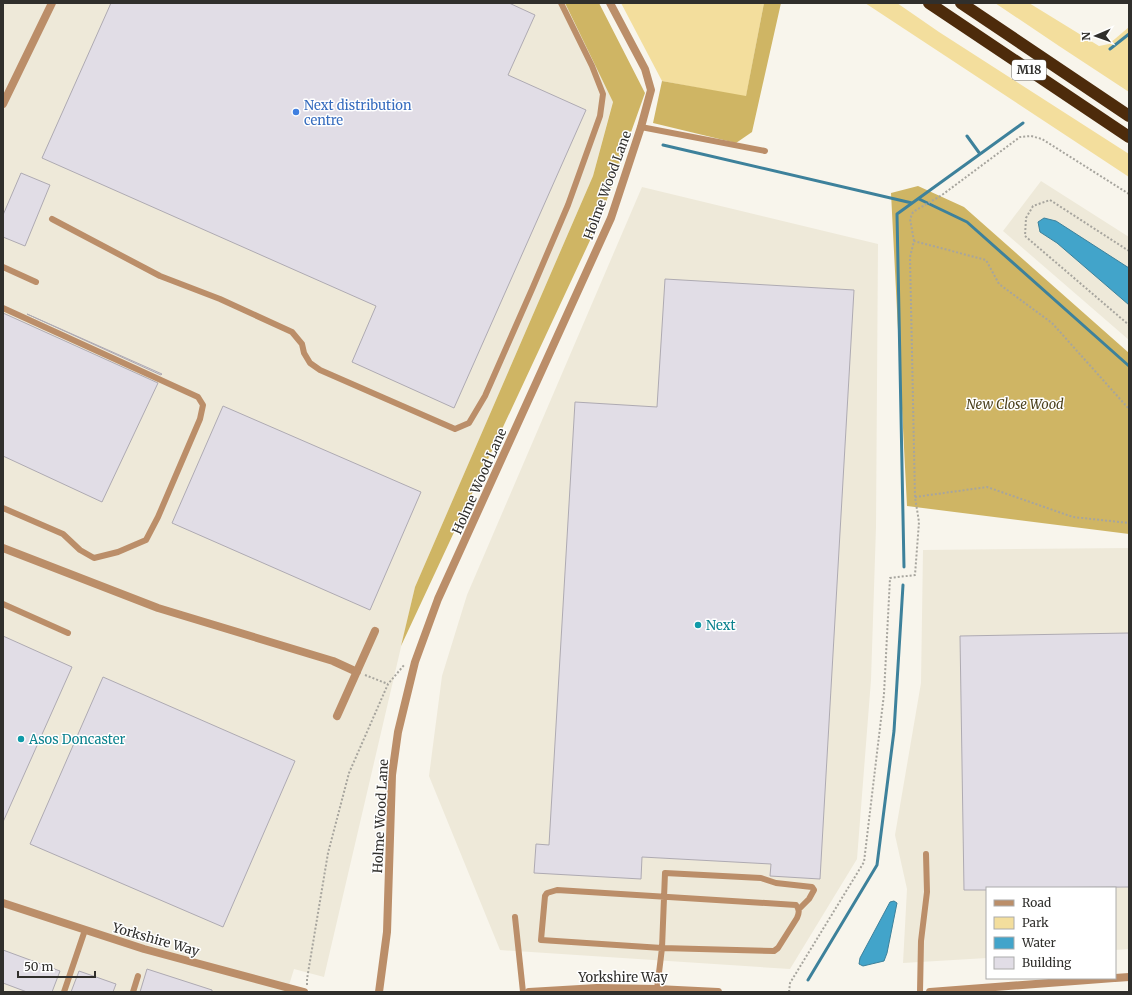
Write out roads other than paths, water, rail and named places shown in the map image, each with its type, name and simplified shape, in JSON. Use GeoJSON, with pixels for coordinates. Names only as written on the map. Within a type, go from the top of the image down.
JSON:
{"type":"FeatureCollection","features":[{"type":"Feature","properties":{"kind":"highway","name":"M18"},"geometry":{"type":"LineString","coordinates":[[929,3],[1129,137]]}},
{"type":"Feature","properties":{"kind":"highway","name":"M18"},"geometry":{"type":"LineString","coordinates":[[961,3],[1129,116]]}},
{"type":"Feature","properties":{"kind":"street"},"geometry":{"type":"LineString","coordinates":[[3,104],[52,3]]}},
{"type":"Feature","properties":{"kind":"street","name":"Holme Wood Lane"},"geometry":{"type":"LineString","coordinates":[[379,992],[387,932],[392,775],[398,732],[416,662],[438,599],[611,218],[641,127],[651,90],[645,69],[610,3]]}},
{"type":"Feature","properties":{"kind":"street"},"geometry":{"type":"LineString","coordinates":[[3,548],[158,608],[333,661],[357,672]]}},
{"type":"Feature","properties":{"kind":"street"},"geometry":{"type":"LineString","coordinates":[[337,716],[375,631]]}},
{"type":"Feature","properties":{"kind":"street","name":"Yorkshire Way"},"geometry":{"type":"LineString","coordinates":[[3,903],[144,949],[306,989]]}},
{"type":"Feature","properties":{"kind":"street"},"geometry":{"type":"LineString","coordinates":[[1116,978],[1129,977]]}},
{"type":"Feature","properties":{"kind":"street"},"geometry":{"type":"LineString","coordinates":[[930,992],[1101,979]]}},
{"type":"Feature","properties":{"kind":"street","name":"Yorkshire Way"},"geometry":{"type":"LineString","coordinates":[[528,992],[597,988],[718,992]]}},
{"type":"Feature","properties":{"kind":"lane"},"geometry":{"type":"LineString","coordinates":[[52,219],[160,276],[220,299],[292,332],[302,344],[304,353],[310,363],[320,370],[455,429],[469,423],[485,396],[565,212],[600,116],[602,94],[592,66],[561,3]]}},
{"type":"Feature","properties":{"kind":"lane"},"geometry":{"type":"LineString","coordinates":[[641,127],[765,151]]}},
{"type":"Feature","properties":{"kind":"lane"},"geometry":{"type":"LineString","coordinates":[[3,268],[36,282]]}},
{"type":"Feature","properties":{"kind":"lane"},"geometry":{"type":"LineString","coordinates":[[3,308],[198,397],[203,405],[200,419],[158,517],[146,540],[118,552],[94,558],[80,550],[63,534],[3,508]]}},
{"type":"Feature","properties":{"kind":"lane"},"geometry":{"type":"LineString","coordinates":[[3,604],[68,633]]}},
{"type":"Feature","properties":{"kind":"lane"},"geometry":{"type":"LineString","coordinates":[[920,992],[921,941],[927,892],[926,854]]}},
{"type":"Feature","properties":{"kind":"lane"},"geometry":{"type":"LineString","coordinates":[[657,989],[662,948],[664,897],[665,873],[761,878],[776,883],[813,888],[809,899],[799,909],[797,918],[778,948],[774,951],[662,948],[542,940],[544,896],[551,891],[557,890],[664,897],[796,906],[799,909]]}},
{"type":"Feature","properties":{"kind":"lane"},"geometry":{"type":"LineString","coordinates":[[515,917],[522,992]]}},
{"type":"Feature","properties":{"kind":"lane"},"geometry":{"type":"LineString","coordinates":[[64,992],[85,930]]}},
{"type":"Feature","properties":{"kind":"lane"},"geometry":{"type":"LineString","coordinates":[[133,992],[138,976]]}},
{"type":"Feature","properties":{"kind":"water"},"geometry":{"type":"Polygon","coordinates":[[[1044,218],[1056,221],[1129,268],[1129,305],[1057,243],[1040,232],[1038,222],[1044,218]]]}},
{"type":"Feature","properties":{"kind":"water"},"geometry":{"type":"Polygon","coordinates":[[[894,901],[897,903],[884,961],[863,966],[859,964],[860,958],[890,902],[894,901]]]}},
{"type":"Feature","properties":{"kind":"waterway"},"geometry":{"type":"LineString","coordinates":[[1110,49],[1129,34]]}},
{"type":"Feature","properties":{"kind":"waterway"},"geometry":{"type":"LineString","coordinates":[[904,567],[897,214],[1023,123]]}},
{"type":"Feature","properties":{"kind":"waterway"},"geometry":{"type":"LineString","coordinates":[[967,136],[980,154]]}},
{"type":"Feature","properties":{"kind":"waterway"},"geometry":{"type":"LineString","coordinates":[[663,145],[912,203]]}},
{"type":"Feature","properties":{"kind":"waterway"},"geometry":{"type":"LineString","coordinates":[[919,199],[967,222],[1129,366]]}},
{"type":"Feature","properties":{"kind":"waterway"},"geometry":{"type":"LineString","coordinates":[[808,980],[877,865],[894,731],[903,585]]}},
{"type":"Feature","properties":{"kind":"place","name":"Next distribution centre"},"geometry":{"type":"Point","coordinates":[296,112]}},
{"type":"Feature","properties":{"kind":"place","name":"Next"},"geometry":{"type":"Point","coordinates":[698,625]}},
{"type":"Feature","properties":{"kind":"place","name":"Asos Doncaster"},"geometry":{"type":"Point","coordinates":[21,739]}},
{"type":"Feature","properties":{"kind":"park label","name":"New Close Wood"},"geometry":{"type":"Point","coordinates":[1015,404]}}]}
